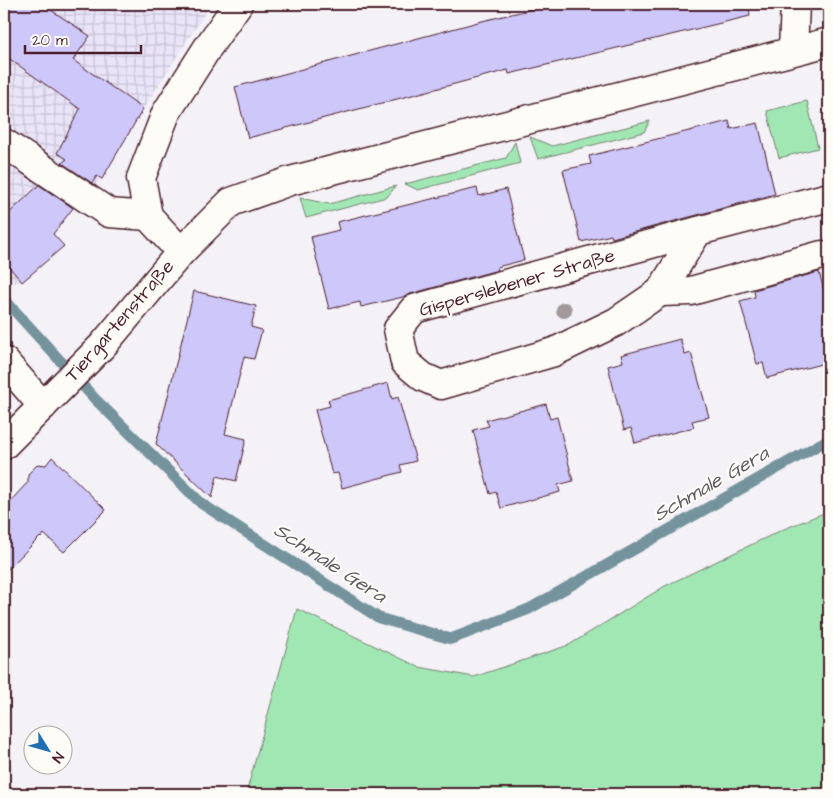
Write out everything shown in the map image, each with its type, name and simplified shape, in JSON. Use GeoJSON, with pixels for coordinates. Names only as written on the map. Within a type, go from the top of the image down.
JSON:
{"type":"FeatureCollection","features":[{"type":"Feature","properties":{"kind":"street"},"geometry":{"type":"LineString","coordinates":[[4,143],[109,213],[148,216],[140,178],[166,113],[238,4]]}},
{"type":"Feature","properties":{"kind":"street"},"geometry":{"type":"LineString","coordinates":[[793,51],[795,4]]}},
{"type":"Feature","properties":{"kind":"street"},"geometry":{"type":"LineString","coordinates":[[181,252],[231,202],[290,181],[829,42]]}},
{"type":"Feature","properties":{"kind":"street","name":"Gisperslebener Straße"},"geometry":{"type":"LineString","coordinates":[[698,231],[660,292],[616,322],[554,352],[441,385],[423,377],[405,362],[398,329],[414,309],[698,231],[829,197]]}},
{"type":"Feature","properties":{"kind":"street","name":"Tiergartenstraße"},"geometry":{"type":"LineString","coordinates":[[4,445],[103,346],[181,252],[148,216]]}},
{"type":"Feature","properties":{"kind":"street"},"geometry":{"type":"LineString","coordinates":[[660,292],[691,291],[822,255]]}},
{"type":"Feature","properties":{"kind":"street"},"geometry":{"type":"LineString","coordinates":[[4,361],[47,402]]}},
{"type":"Feature","properties":{"kind":"shaded area"},"geometry":{"type":"Polygon","coordinates":[[[4,4],[211,4],[143,109],[102,179],[71,210],[53,234],[64,246],[22,282],[13,283],[4,272],[4,4]]]}},
{"type":"Feature","properties":{"kind":"green space"},"geometry":{"type":"Polygon","coordinates":[[[807,101],[818,148],[779,158],[767,111],[807,101]]]}},
{"type":"Feature","properties":{"kind":"green space"},"geometry":{"type":"Polygon","coordinates":[[[650,121],[644,132],[538,159],[530,137],[552,146],[650,121]]]}},
{"type":"Feature","properties":{"kind":"green space"},"geometry":{"type":"Polygon","coordinates":[[[515,142],[520,163],[418,190],[405,184],[506,158],[515,142]]]}},
{"type":"Feature","properties":{"kind":"green space"},"geometry":{"type":"Polygon","coordinates":[[[396,186],[387,197],[306,218],[300,198],[329,204],[396,186]]]}},
{"type":"Feature","properties":{"kind":"green space"},"geometry":{"type":"Polygon","coordinates":[[[829,511],[829,794],[246,794],[297,609],[419,667],[474,677],[569,645],[665,586],[784,529],[829,511]]]}},
{"type":"Feature","properties":{"kind":"building"},"geometry":{"type":"Polygon","coordinates":[[[4,4],[42,4],[90,36],[73,60],[143,109],[102,179],[97,176],[92,183],[62,163],[67,159],[57,153],[80,109],[4,55],[4,4]]]}},
{"type":"Feature","properties":{"kind":"building"},"geometry":{"type":"Polygon","coordinates":[[[554,4],[749,4],[750,16],[509,74],[508,70],[248,138],[235,87],[482,21],[554,4]]]}},
{"type":"Feature","properties":{"kind":"building"},"geometry":{"type":"Polygon","coordinates":[[[729,121],[731,129],[758,123],[775,194],[612,238],[611,235],[581,242],[563,170],[591,164],[589,156],[729,121]]]}},
{"type":"Feature","properties":{"kind":"building"},"geometry":{"type":"Polygon","coordinates":[[[39,185],[73,208],[53,234],[64,246],[22,282],[4,261],[4,218],[39,185]]]}},
{"type":"Feature","properties":{"kind":"building"},"geometry":{"type":"Polygon","coordinates":[[[477,188],[479,196],[506,189],[524,260],[497,267],[498,270],[407,296],[361,307],[360,302],[329,309],[311,237],[339,230],[337,222],[477,188]]]}},
{"type":"Feature","properties":{"kind":"building"},"geometry":{"type":"Polygon","coordinates":[[[819,272],[829,309],[829,362],[767,378],[763,363],[757,364],[740,301],[755,297],[754,290],[819,272]]]}},
{"type":"Feature","properties":{"kind":"building"},"geometry":{"type":"Polygon","coordinates":[[[194,291],[256,306],[251,327],[262,330],[254,359],[244,357],[225,434],[246,439],[236,481],[217,476],[212,498],[156,444],[194,291]]]}},
{"type":"Feature","properties":{"kind":"building"},"geometry":{"type":"Polygon","coordinates":[[[680,339],[685,355],[691,353],[709,417],[692,421],[694,427],[635,443],[631,428],[624,430],[608,366],[623,362],[621,355],[680,339]]]}},
{"type":"Feature","properties":{"kind":"building"},"geometry":{"type":"Polygon","coordinates":[[[388,383],[392,399],[398,397],[416,461],[400,465],[402,472],[342,488],[338,473],[332,474],[315,410],[330,406],[328,400],[388,383]]]}},
{"type":"Feature","properties":{"kind":"building"},"geometry":{"type":"Polygon","coordinates":[[[546,404],[550,419],[557,417],[573,481],[558,485],[560,492],[501,508],[496,492],[490,494],[473,430],[489,426],[486,420],[546,404]]]}},
{"type":"Feature","properties":{"kind":"building"},"geometry":{"type":"Polygon","coordinates":[[[52,457],[106,510],[64,552],[44,534],[4,573],[4,508],[28,482],[28,474],[38,464],[46,465],[52,457]]]}},
{"type":"Feature","properties":{"kind":"waterway","name":"Schmale Gera"},"geometry":{"type":"LineString","coordinates":[[4,299],[95,399],[202,504],[379,618],[451,639],[529,609],[829,439]]}}]}
